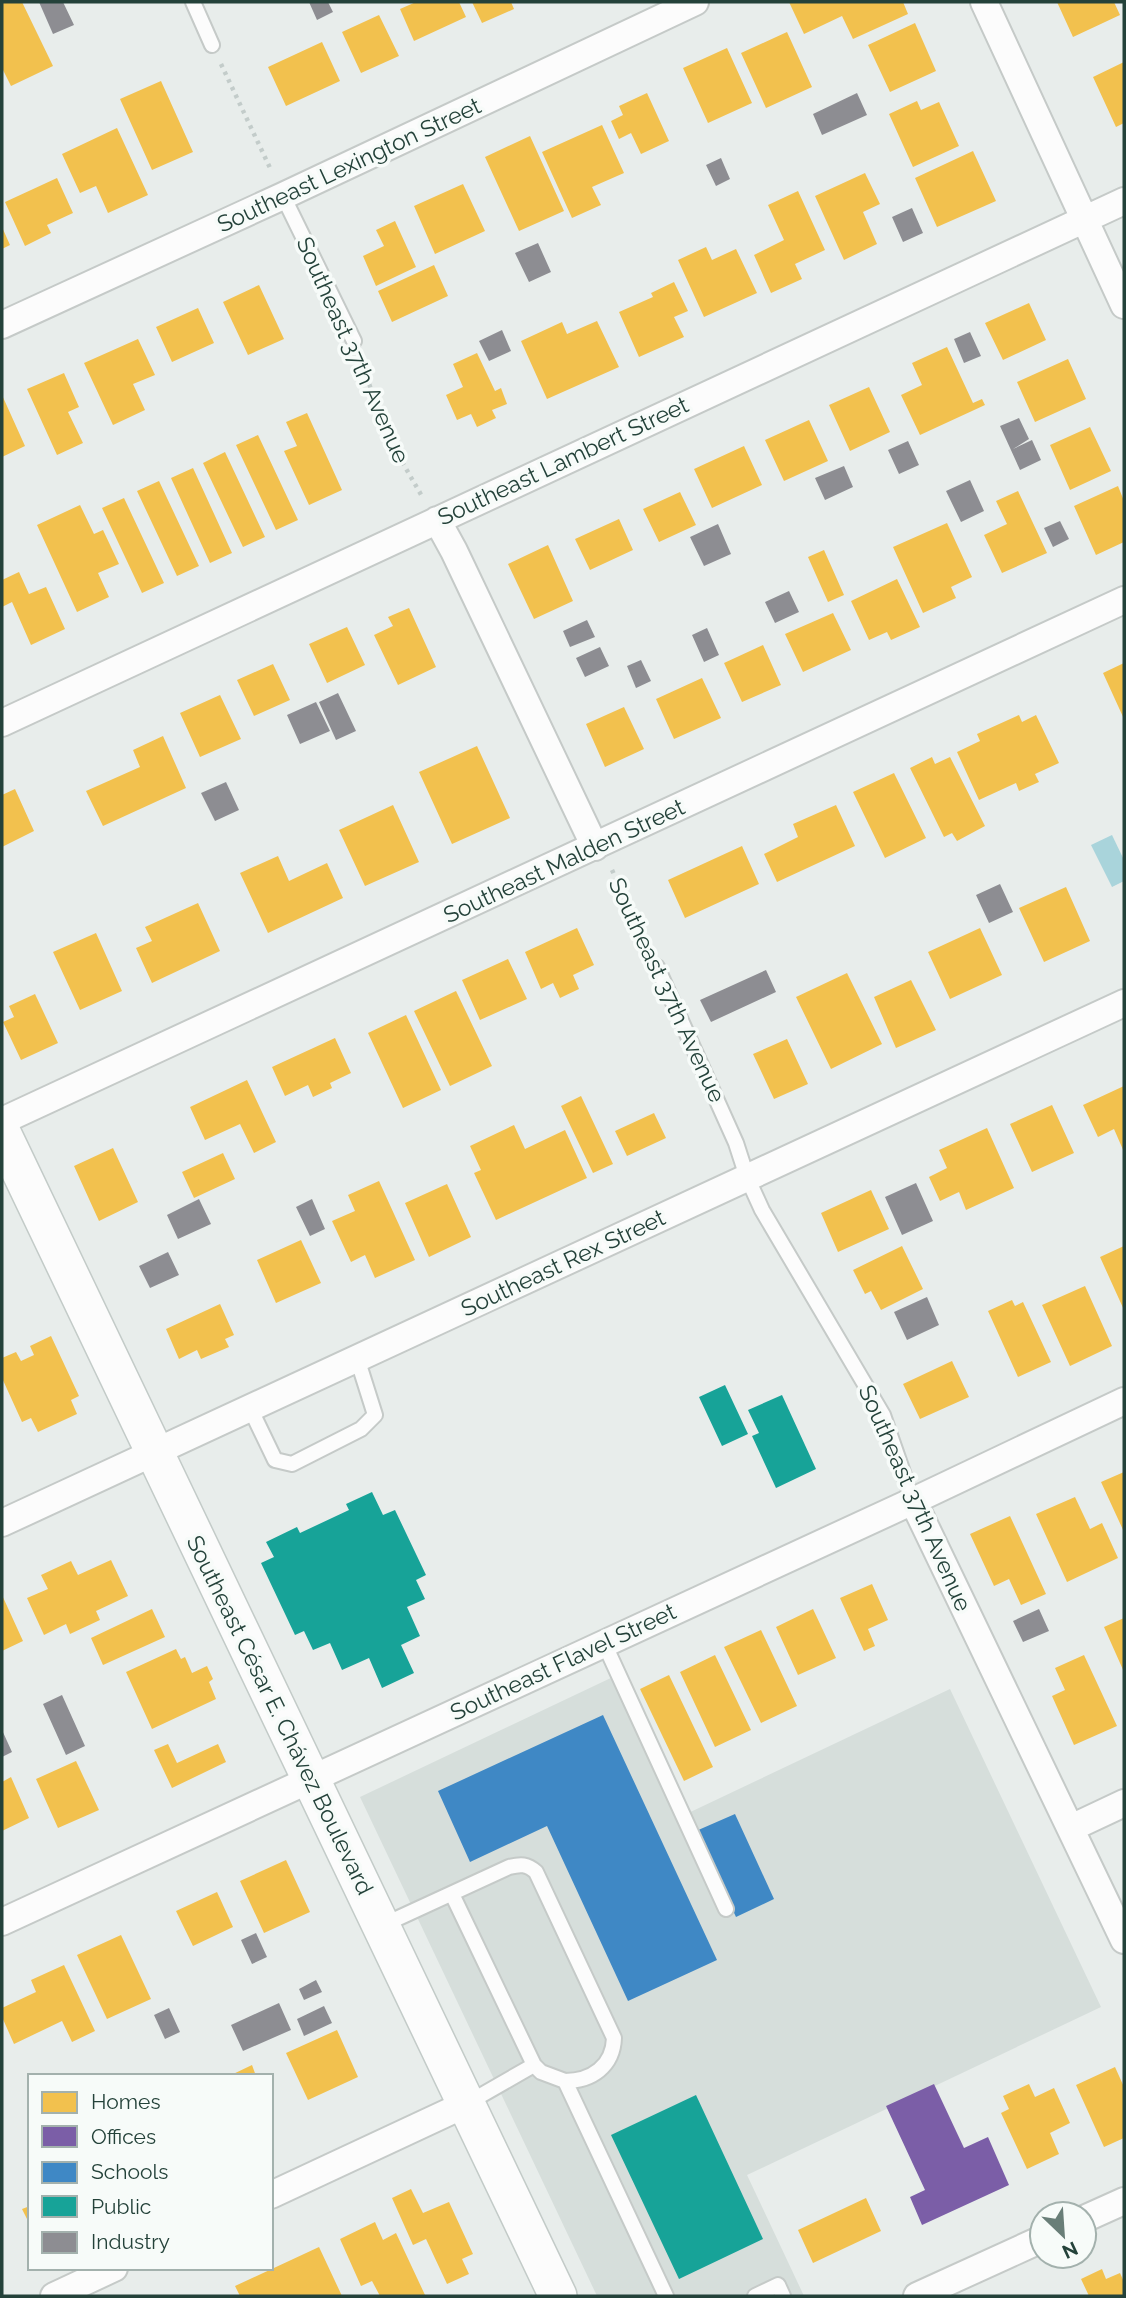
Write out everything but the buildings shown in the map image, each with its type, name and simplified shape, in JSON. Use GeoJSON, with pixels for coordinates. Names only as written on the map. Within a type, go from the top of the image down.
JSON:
{"type":"FeatureCollection","features":[{"type":"Feature","properties":{"kind":"street","name":"Southeast Lexington Street"},"geometry":{"type":"LineString","coordinates":[[2,326],[695,2]]}},
{"type":"Feature","properties":{"kind":"street"},"geometry":{"type":"LineString","coordinates":[[984,2],[1124,305]]}},
{"type":"Feature","properties":{"kind":"street","name":"Southeast Lambert Street"},"geometry":{"type":"LineString","coordinates":[[2,723],[1124,201]]}},
{"type":"Feature","properties":{"kind":"street"},"geometry":{"type":"LineString","coordinates":[[437,520],[594,847]]}},
{"type":"Feature","properties":{"kind":"street","name":"Southeast Malden Street"},"geometry":{"type":"LineString","coordinates":[[2,1121],[1124,600]]}},
{"type":"Feature","properties":{"kind":"street","name":"Southeast Rex Street"},"geometry":{"type":"LineString","coordinates":[[2,1523],[1124,1003]]}},
{"type":"Feature","properties":{"kind":"street","name":"Southeast César E. Chávez Boulevard"},"geometry":{"type":"LineString","coordinates":[[2,1133],[558,2296]]}},
{"type":"Feature","properties":{"kind":"street","name":"Southeast Flavel Street"},"geometry":{"type":"LineString","coordinates":[[2,1922],[1124,1401]]}},
{"type":"Feature","properties":{"kind":"street","name":"Southeast 37th Avenue"},"geometry":{"type":"LineString","coordinates":[[913,1501],[1124,1940]]}},
{"type":"Feature","properties":{"kind":"street"},"geometry":{"type":"LineString","coordinates":[[1071,1828],[1124,1802]]}},
{"type":"Feature","properties":{"kind":"street"},"geometry":{"type":"LineString","coordinates":[[273,2194],[466,2104]]}},
{"type":"Feature","properties":{"kind":"street"},"geometry":{"type":"LineString","coordinates":[[1098,2213],[1124,2201]]}},
{"type":"Feature","properties":{"kind":"street"},"geometry":{"type":"LineString","coordinates":[[917,2296],[1028,2245]]}},
{"type":"Feature","properties":{"kind":"street"},"geometry":{"type":"LineString","coordinates":[[54,2296],[110,2270]]}},
{"type":"Feature","properties":{"kind":"lane"},"geometry":{"type":"LineString","coordinates":[[192,2],[212,45]]}},
{"type":"Feature","properties":{"kind":"lane","name":"Southeast 37th Avenue"},"geometry":{"type":"LineString","coordinates":[[283,196],[354,341]]}},
{"type":"Feature","properties":{"kind":"lane","name":"Southeast 37th Avenue"},"geometry":{"type":"LineString","coordinates":[[657,967],[736,1143],[762,1210],[883,1415],[913,1501]]}},
{"type":"Feature","properties":{"kind":"lane"},"geometry":{"type":"LineString","coordinates":[[250,1408],[275,1460],[292,1464],[361,1429],[375,1415],[357,1358]]}},
{"type":"Feature","properties":{"kind":"lane"},"geometry":{"type":"LineString","coordinates":[[604,1643],[726,1909]]}},
{"type":"Feature","properties":{"kind":"lane"},"geometry":{"type":"LineString","coordinates":[[381,1926],[509,1867],[520,1864],[529,1866],[536,1872],[614,2038],[614,2049],[598,2072],[579,2081],[565,2081],[541,2072],[534,2065],[452,1894]]}},
{"type":"Feature","properties":{"kind":"lane"},"geometry":{"type":"LineString","coordinates":[[466,2104],[534,2065]]}},
{"type":"Feature","properties":{"kind":"lane"},"geometry":{"type":"LineString","coordinates":[[565,2081],[666,2296]]}},
{"type":"Feature","properties":{"kind":"lane"},"geometry":{"type":"LineString","coordinates":[[755,2296],[778,2286],[783,2296]]}},
{"type":"Feature","properties":{"kind":"path"},"geometry":{"type":"LineString","coordinates":[[212,45],[283,196]]}},
{"type":"Feature","properties":{"kind":"path","name":"Southeast 37th Avenue"},"geometry":{"type":"LineString","coordinates":[[354,341],[387,436],[437,520]]}},
{"type":"Feature","properties":{"kind":"path","name":"Southeast 37th Avenue"},"geometry":{"type":"LineString","coordinates":[[594,847],[616,875],[657,967]]}},
{"type":"Feature","properties":{"kind":"shaded area"},"geometry":{"type":"Polygon","coordinates":[[[615,1676],[682,1816],[950,1689],[1101,2007],[747,2175],[804,2296],[597,2296],[360,1797],[615,1676]]]}},
{"type":"Feature","properties":{"kind":"water"},"geometry":{"type":"Polygon","coordinates":[[[1112,835],[1124,860],[1124,881],[1112,887],[1091,845],[1112,835]]]}}]}
